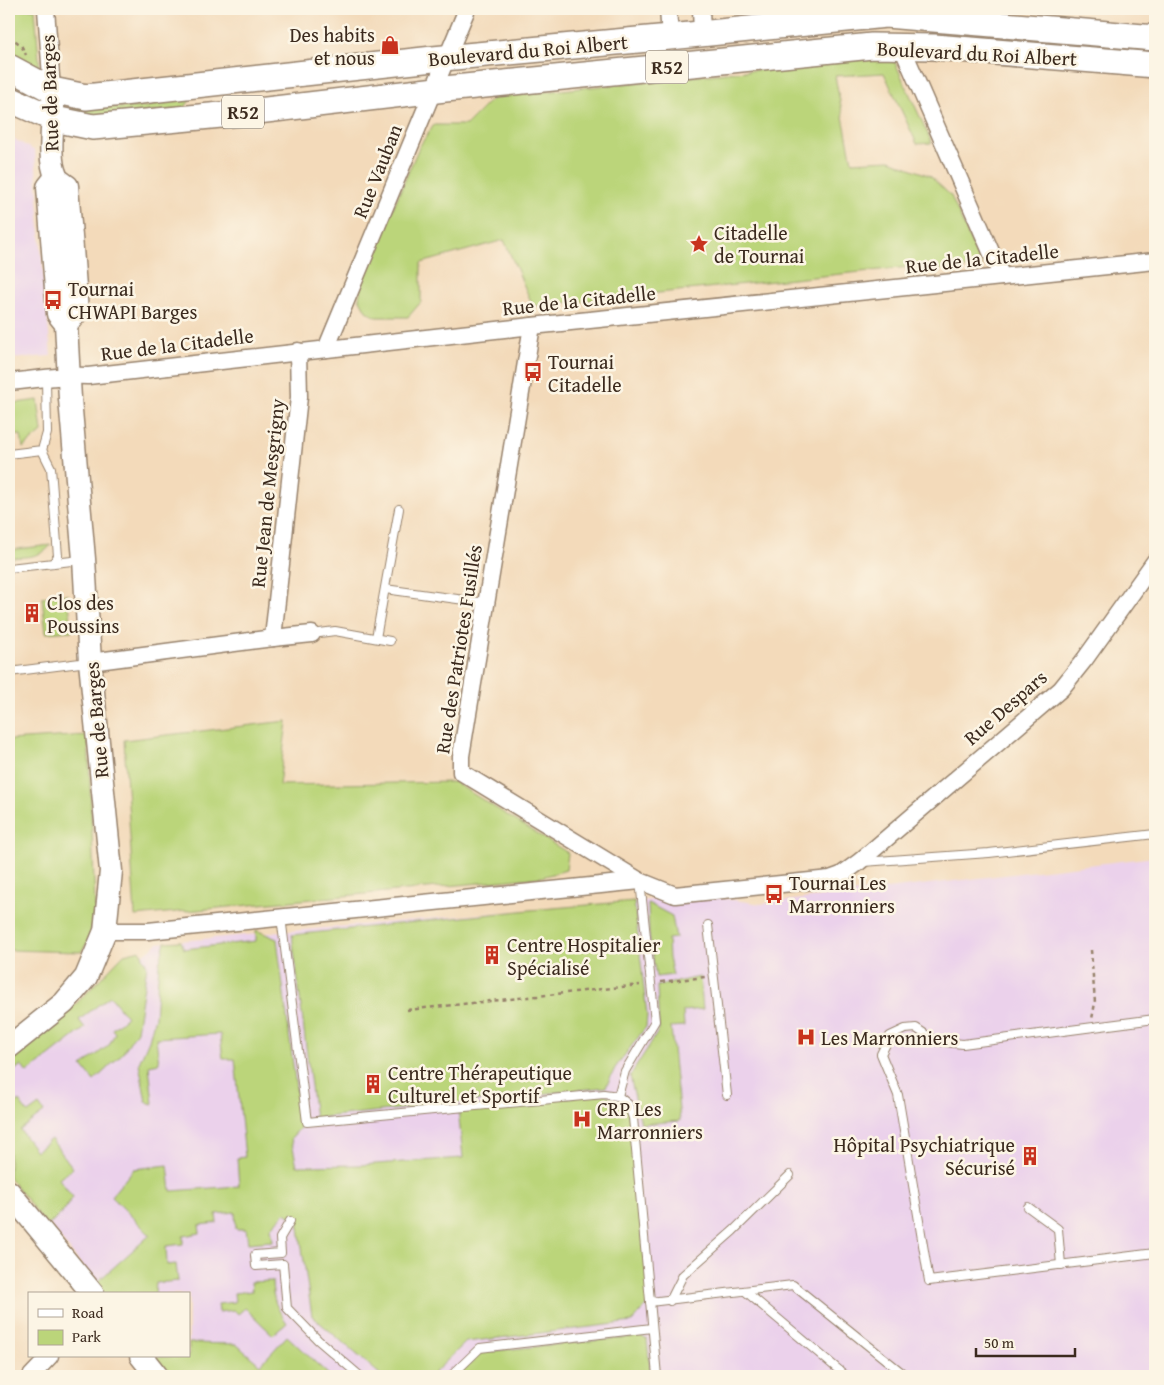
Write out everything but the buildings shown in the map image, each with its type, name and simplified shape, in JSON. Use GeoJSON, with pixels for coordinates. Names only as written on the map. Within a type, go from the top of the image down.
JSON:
{"type":"FeatureCollection","features":[{"type":"Feature","properties":{"kind":"main road","name":"Boulevard du Roi Albert"},"geometry":{"type":"LineString","coordinates":[[52,90],[86,97],[446,58],[670,37],[884,12],[1155,38]]}},
{"type":"Feature","properties":{"kind":"main road","name":"Boulevard du Roi Albert"},"geometry":{"type":"LineString","coordinates":[[54,119],[93,126],[232,114],[433,91],[853,48],[901,45],[1155,65]]}},
{"type":"Feature","properties":{"kind":"main road","name":"R52"},"geometry":{"type":"LineString","coordinates":[[9,67],[52,90]]}},
{"type":"Feature","properties":{"kind":"main road","name":"R52"},"geometry":{"type":"LineString","coordinates":[[9,99],[54,119]]}},
{"type":"Feature","properties":{"kind":"street","name":"Rue de Barges"},"geometry":{"type":"LineString","coordinates":[[9,1047],[64,1002],[86,978],[106,931],[110,871],[90,662],[66,324],[58,314],[48,187],[56,182],[52,159],[54,119],[46,9]]}},
{"type":"Feature","properties":{"kind":"street","name":"Rue Vauban"},"geometry":{"type":"LineString","coordinates":[[326,349],[467,9]]}},
{"type":"Feature","properties":{"kind":"street"},"geometry":{"type":"LineString","coordinates":[[668,9],[670,37]]}},
{"type":"Feature","properties":{"kind":"street"},"geometry":{"type":"LineString","coordinates":[[701,9],[702,33]]}},
{"type":"Feature","properties":{"kind":"street"},"geometry":{"type":"LineString","coordinates":[[901,45],[1002,277]]}},
{"type":"Feature","properties":{"kind":"street","name":"Rue de la Citadelle"},"geometry":{"type":"LineString","coordinates":[[9,382],[46,379],[70,374],[88,376],[532,326],[1155,261]]}},
{"type":"Feature","properties":{"kind":"street","name":"Rue des Patriotes Fusillés"},"geometry":{"type":"LineString","coordinates":[[532,326],[461,756],[461,772],[640,880],[675,895],[830,879],[841,875],[858,862]]}},
{"type":"Feature","properties":{"kind":"street","name":"Rue Jean de Mesgrigny"},"geometry":{"type":"LineString","coordinates":[[273,638],[299,397],[298,352]]}},
{"type":"Feature","properties":{"kind":"street","name":"Rue Despars"},"geometry":{"type":"LineString","coordinates":[[858,862],[1060,688],[1085,659],[1155,561]]}},
{"type":"Feature","properties":{"kind":"street"},"geometry":{"type":"LineString","coordinates":[[90,662],[312,634]]}},
{"type":"Feature","properties":{"kind":"street","name":"Rue des Patriotes Fusillés"},"geometry":{"type":"LineString","coordinates":[[106,931],[148,931],[640,880]]}},
{"type":"Feature","properties":{"kind":"street"},"geometry":{"type":"LineString","coordinates":[[9,1192],[91,1292]]}},
{"type":"Feature","properties":{"kind":"street"},"geometry":{"type":"LineString","coordinates":[[31,1376],[48,1358]]}},
{"type":"Feature","properties":{"kind":"street"},"geometry":{"type":"LineString","coordinates":[[144,1358],[157,1376]]}},
{"type":"Feature","properties":{"kind":"lane","name":"Rue de Barges"},"geometry":{"type":"LineString","coordinates":[[63,264],[66,324]]}},
{"type":"Feature","properties":{"kind":"lane"},"geometry":{"type":"LineString","coordinates":[[46,379],[47,433],[42,450],[51,468],[58,556],[54,563]]}},
{"type":"Feature","properties":{"kind":"lane"},"geometry":{"type":"LineString","coordinates":[[9,454],[42,450]]}},
{"type":"Feature","properties":{"kind":"lane"},"geometry":{"type":"LineString","coordinates":[[376,638],[399,509]]}},
{"type":"Feature","properties":{"kind":"lane"},"geometry":{"type":"LineString","coordinates":[[9,568],[84,560]]}},
{"type":"Feature","properties":{"kind":"lane"},"geometry":{"type":"LineString","coordinates":[[385,589],[486,603]]}},
{"type":"Feature","properties":{"kind":"lane"},"geometry":{"type":"LineString","coordinates":[[312,634],[335,631],[390,641]]}},
{"type":"Feature","properties":{"kind":"lane"},"geometry":{"type":"LineString","coordinates":[[9,672],[90,662]]}},
{"type":"Feature","properties":{"kind":"lane"},"geometry":{"type":"LineString","coordinates":[[858,862],[989,853],[1155,834]]}},
{"type":"Feature","properties":{"kind":"lane"},"geometry":{"type":"LineString","coordinates":[[618,1096],[625,1071],[655,1021],[640,880]]}},
{"type":"Feature","properties":{"kind":"lane"},"geometry":{"type":"LineString","coordinates":[[281,917],[307,1122],[604,1094],[618,1096],[628,1104],[633,1118],[658,1376]]}},
{"type":"Feature","properties":{"kind":"lane"},"geometry":{"type":"LineString","coordinates":[[708,925],[727,1095]]}},
{"type":"Feature","properties":{"kind":"lane"},"geometry":{"type":"LineString","coordinates":[[1155,1020],[963,1044],[934,1041],[916,1028],[905,1029],[890,1036],[881,1054],[898,1095],[929,1281],[1155,1253]]}},
{"type":"Feature","properties":{"kind":"lane"},"geometry":{"type":"LineString","coordinates":[[670,1301],[683,1275],[733,1231],[790,1175]]}},
{"type":"Feature","properties":{"kind":"lane"},"geometry":{"type":"LineString","coordinates":[[1028,1207],[1058,1229],[1061,1265]]}},
{"type":"Feature","properties":{"kind":"lane"},"geometry":{"type":"LineString","coordinates":[[290,1221],[280,1238],[287,1308],[318,1340],[360,1376]]}},
{"type":"Feature","properties":{"kind":"lane"},"geometry":{"type":"LineString","coordinates":[[281,1252],[255,1255],[256,1266],[283,1264]]}},
{"type":"Feature","properties":{"kind":"lane"},"geometry":{"type":"LineString","coordinates":[[650,1302],[793,1285],[906,1376]]}},
{"type":"Feature","properties":{"kind":"lane"},"geometry":{"type":"LineString","coordinates":[[745,1291],[846,1376]]}},
{"type":"Feature","properties":{"kind":"lane"},"geometry":{"type":"LineString","coordinates":[[451,1376],[480,1348],[652,1328]]}},
{"type":"Feature","properties":{"kind":"path"},"geometry":{"type":"LineString","coordinates":[[9,36],[13,23],[14,9]]}},
{"type":"Feature","properties":{"kind":"path"},"geometry":{"type":"LineString","coordinates":[[1090,1027],[1094,1003],[1091,950]]}},
{"type":"Feature","properties":{"kind":"path"},"geometry":{"type":"LineString","coordinates":[[406,1010],[714,976]]}},
{"type":"Feature","properties":{"kind":"shaded area"},"geometry":{"type":"Polygon","coordinates":[[[9,136],[35,151],[41,248],[51,356],[9,359],[9,136]]]}},
{"type":"Feature","properties":{"kind":"shaded area","name":"CRP Les Marronniers"},"geometry":{"type":"Polygon","coordinates":[[[1155,857],[1155,1376],[171,1376],[157,1358],[190,1358],[190,1292],[103,1292],[9,1174],[9,1064],[158,943],[584,905],[708,896],[761,904],[1155,857]]]}},
{"type":"Feature","properties":{"kind":"green space"},"geometry":{"type":"Polygon","coordinates":[[[9,9],[35,9],[40,72],[9,60],[9,9]]]}},
{"type":"Feature","properties":{"kind":"green space"},"geometry":{"type":"Polygon","coordinates":[[[892,56],[932,143],[917,144],[884,73],[835,76],[852,162],[890,160],[930,176],[951,196],[982,267],[928,270],[928,265],[533,306],[504,240],[421,263],[421,302],[408,317],[376,317],[366,311],[359,298],[362,281],[419,147],[434,125],[466,125],[494,97],[892,56]]]}},
{"type":"Feature","properties":{"kind":"green space"},"geometry":{"type":"Polygon","coordinates":[[[189,94],[190,100],[184,109],[99,117],[71,114],[73,108],[146,107],[189,94]]]}},
{"type":"Feature","properties":{"kind":"green space"},"geometry":{"type":"Polygon","coordinates":[[[38,400],[42,432],[23,448],[21,435],[9,436],[9,404],[38,400]]]}},
{"type":"Feature","properties":{"kind":"green space"},"geometry":{"type":"Polygon","coordinates":[[[51,545],[37,555],[9,558],[9,550],[51,545]]]}},
{"type":"Feature","properties":{"kind":"green space"},"geometry":{"type":"Polygon","coordinates":[[[68,594],[72,631],[46,633],[42,597],[68,594]]]}},
{"type":"Feature","properties":{"kind":"green space"},"geometry":{"type":"Polygon","coordinates":[[[287,721],[279,785],[454,782],[568,853],[566,870],[542,877],[135,916],[124,740],[287,721]]]}},
{"type":"Feature","properties":{"kind":"green space"},"geometry":{"type":"Polygon","coordinates":[[[88,735],[96,930],[81,952],[9,950],[9,740],[88,735]]]}},
{"type":"Feature","properties":{"kind":"green space"},"geometry":{"type":"Polygon","coordinates":[[[634,901],[647,1015],[646,1027],[615,1068],[606,1087],[315,1118],[292,935],[634,901]]]}},
{"type":"Feature","properties":{"kind":"green space"},"geometry":{"type":"Polygon","coordinates":[[[648,903],[672,916],[676,938],[668,939],[669,958],[673,975],[656,977],[649,934],[648,903]]]}},
{"type":"Feature","properties":{"kind":"green space"},"geometry":{"type":"Polygon","coordinates":[[[256,930],[277,939],[301,1127],[291,1138],[297,1166],[361,1165],[463,1158],[458,1108],[604,1094],[628,1104],[650,1302],[632,1322],[466,1342],[431,1376],[382,1376],[312,1316],[298,1221],[285,1213],[271,1228],[273,1241],[248,1243],[246,1229],[236,1229],[235,1212],[216,1214],[217,1223],[199,1225],[200,1233],[183,1236],[183,1244],[166,1246],[167,1265],[176,1264],[178,1281],[156,1283],[155,1292],[103,1292],[96,1283],[150,1235],[111,1196],[134,1169],[168,1165],[171,1191],[239,1186],[237,1158],[245,1157],[235,1059],[223,1059],[220,1034],[156,1038],[159,1063],[149,1065],[153,1104],[146,1102],[139,1063],[149,1040],[155,1017],[159,964],[165,942],[181,941],[184,949],[256,941],[256,930]]]}},
{"type":"Feature","properties":{"kind":"green space"},"geometry":{"type":"Polygon","coordinates":[[[140,950],[147,966],[137,1031],[122,1054],[94,1081],[82,1066],[109,1045],[115,1033],[112,1029],[127,1017],[110,996],[79,1020],[85,1028],[27,1073],[21,1065],[9,1075],[9,1063],[78,1002],[124,954],[140,950]]]}},
{"type":"Feature","properties":{"kind":"green space"},"geometry":{"type":"Polygon","coordinates":[[[700,977],[703,1009],[683,1011],[684,1026],[671,1027],[680,1121],[641,1124],[630,1076],[659,1030],[657,986],[700,977]]]}},
{"type":"Feature","properties":{"kind":"green space"},"geometry":{"type":"Polygon","coordinates":[[[19,1101],[28,1113],[39,1105],[44,1112],[20,1130],[36,1151],[51,1139],[73,1168],[59,1179],[73,1197],[63,1212],[47,1226],[9,1177],[9,1109],[19,1101]]]}},
{"type":"Feature","properties":{"kind":"green space"},"geometry":{"type":"Polygon","coordinates":[[[272,1281],[276,1303],[287,1323],[273,1335],[245,1308],[238,1314],[234,1310],[219,1312],[218,1304],[235,1302],[234,1293],[252,1291],[251,1282],[272,1281]]]}},
{"type":"Feature","properties":{"kind":"green space"},"geometry":{"type":"Polygon","coordinates":[[[287,1336],[330,1376],[171,1376],[156,1358],[190,1358],[190,1343],[236,1344],[260,1365],[287,1336]]]}},
{"type":"Feature","properties":{"kind":"green space"},"geometry":{"type":"Polygon","coordinates":[[[641,1336],[647,1340],[651,1376],[457,1376],[482,1352],[641,1336]]]}},
{"type":"Feature","properties":{"kind":"place","name":"Des habits et nous"},"geometry":{"type":"Point","coordinates":[390,45]}},
{"type":"Feature","properties":{"kind":"place","name":"Citadelle de Tournai"},"geometry":{"type":"Point","coordinates":[699,244]}},
{"type":"Feature","properties":{"kind":"place","name":"Tournai CHWAPI Barges"},"geometry":{"type":"Point","coordinates":[53,300]}},
{"type":"Feature","properties":{"kind":"place","name":"Tournai Citadelle"},"geometry":{"type":"Point","coordinates":[533,372]}},
{"type":"Feature","properties":{"kind":"place","name":"Clos des Poussins"},"geometry":{"type":"Point","coordinates":[32,613]}},
{"type":"Feature","properties":{"kind":"place","name":"Tournai Les Marronniers"},"geometry":{"type":"Point","coordinates":[774,894]}},
{"type":"Feature","properties":{"kind":"place","name":"Centre Hospitalier Spécialisé"},"geometry":{"type":"Point","coordinates":[492,955]}},
{"type":"Feature","properties":{"kind":"place","name":"Les Marronniers"},"geometry":{"type":"Point","coordinates":[806,1037]}},
{"type":"Feature","properties":{"kind":"place","name":"Centre Thérapeutique Culturel et Sportif"},"geometry":{"type":"Point","coordinates":[373,1084]}},
{"type":"Feature","properties":{"kind":"place","name":"CRP Les Marronniers"},"geometry":{"type":"Point","coordinates":[582,1119]}},
{"type":"Feature","properties":{"kind":"place","name":"Hôpital Psychiatrique Sécurisé"},"geometry":{"type":"Point","coordinates":[1030,1156]}}]}
